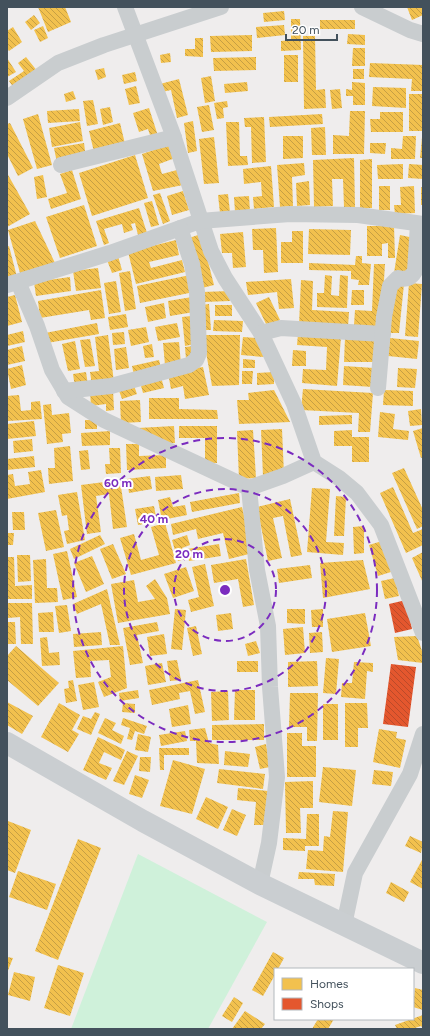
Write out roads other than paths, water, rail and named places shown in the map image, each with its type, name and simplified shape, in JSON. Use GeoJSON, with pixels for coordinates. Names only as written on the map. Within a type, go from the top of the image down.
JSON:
{"type":"FeatureCollection","features":[{"type":"Feature","properties":{"kind":"main road"},"geometry":{"type":"LineString","coordinates":[[7,743],[143,821],[260,884],[423,963]]}},
{"type":"Feature","properties":{"kind":"street"},"geometry":{"type":"LineString","coordinates":[[125,7],[174,137],[200,221],[211,251],[225,278],[261,334],[294,404],[314,462],[339,478],[357,494],[381,525],[423,633]]}},
{"type":"Feature","properties":{"kind":"street"},"geometry":{"type":"LineString","coordinates":[[7,98],[58,63],[136,34],[221,7]]}},
{"type":"Feature","properties":{"kind":"street"},"geometry":{"type":"LineString","coordinates":[[362,7],[378,11],[410,30],[423,34]]}},
{"type":"Feature","properties":{"kind":"street"},"geometry":{"type":"LineString","coordinates":[[60,165],[174,137]]}},
{"type":"Feature","properties":{"kind":"street"},"geometry":{"type":"LineString","coordinates":[[314,462],[283,476],[249,488],[104,420],[68,397],[52,370],[37,326],[12,284],[200,221],[290,214],[358,215],[420,224],[415,271],[412,277],[405,280],[398,278],[390,286],[378,388]]}},
{"type":"Feature","properties":{"kind":"street"},"geometry":{"type":"LineString","coordinates":[[64,391],[111,386],[189,365],[196,360],[199,353],[197,292],[192,264],[180,228]]}},
{"type":"Feature","properties":{"kind":"street"},"geometry":{"type":"LineString","coordinates":[[261,334],[281,328],[384,334]]}},
{"type":"Feature","properties":{"kind":"street"},"geometry":{"type":"LineString","coordinates":[[249,488],[257,570],[268,626],[270,687],[277,777],[269,843],[260,884]]}},
{"type":"Feature","properties":{"kind":"street"},"geometry":{"type":"LineString","coordinates":[[344,925],[355,873],[416,774],[423,734]]}}]}
